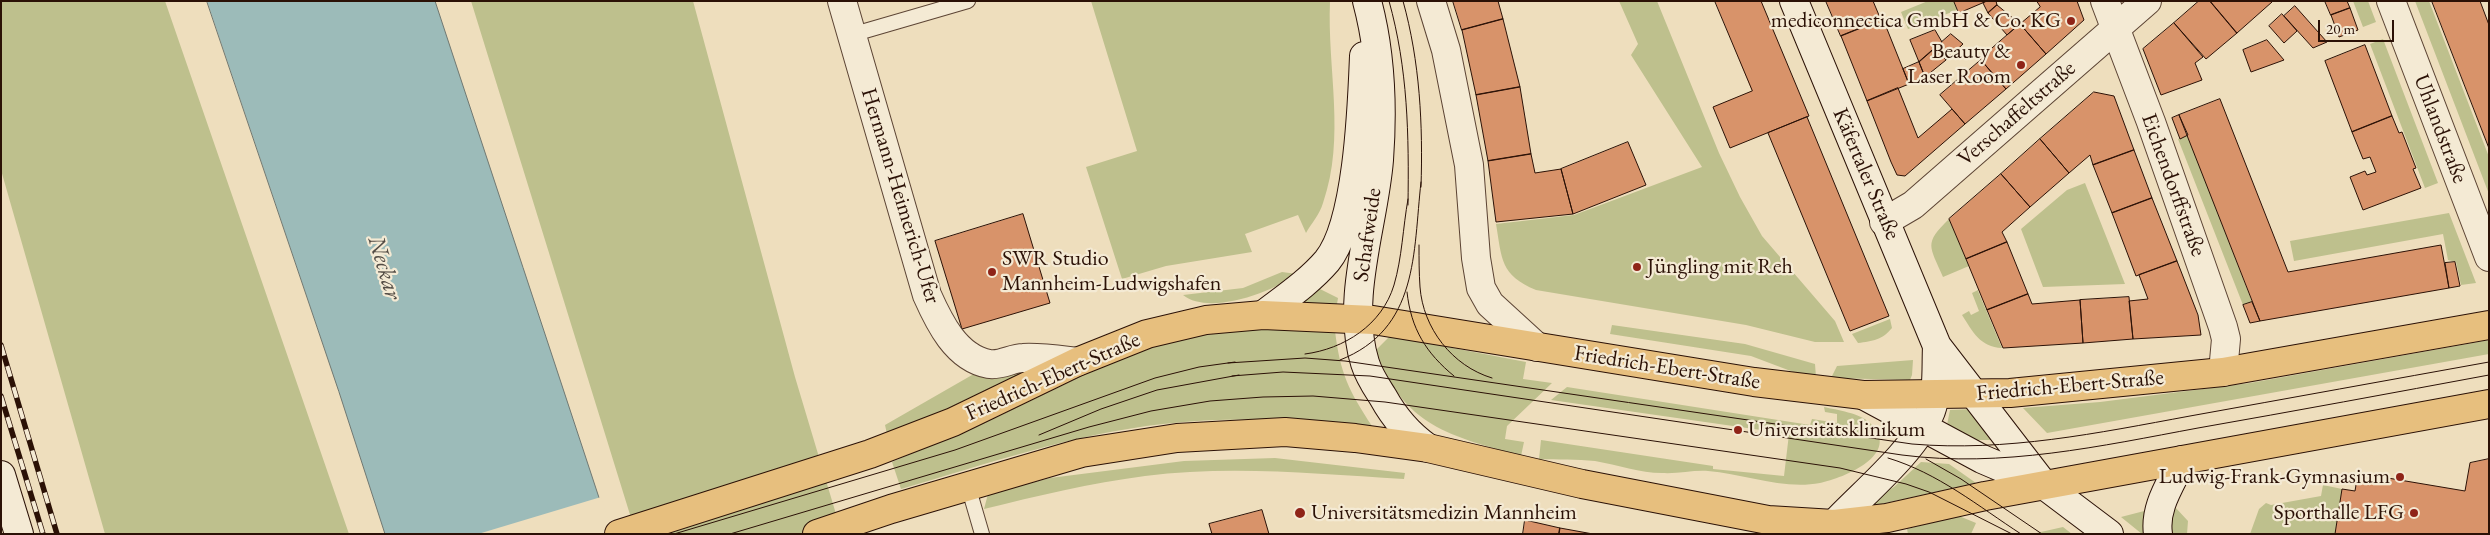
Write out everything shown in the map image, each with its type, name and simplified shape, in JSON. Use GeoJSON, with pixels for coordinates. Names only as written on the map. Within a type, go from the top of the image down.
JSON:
{"type":"FeatureCollection","features":[{"type":"Feature","properties":{"kind":"main road","name":"Hermann-Heimerich-Ufer"},"geometry":{"type":"LineString","coordinates":[[842,1],[927,295],[938,320],[958,346],[989,364],[1004,363],[1022,358],[1077,362]]}},
{"type":"Feature","properties":{"kind":"main road","name":"Schafweide"},"geometry":{"type":"LineString","coordinates":[[1367,1],[1374,29],[1382,113],[1379,162],[1364,257],[1359,318],[1362,350],[1370,376],[1401,425],[1413,438],[1428,448]]}},
{"type":"Feature","properties":{"kind":"main road"},"geometry":{"type":"LineString","coordinates":[[1431,1],[1446,50],[1469,165],[1476,258],[1481,288],[1490,304],[1537,347]]}},
{"type":"Feature","properties":{"kind":"main road","name":"Käfertaler Straße"},"geometry":{"type":"LineString","coordinates":[[1794,1],[1937,346],[2044,485],[2109,534]]}},
{"type":"Feature","properties":{"kind":"main road","name":"Eichendorffstraße"},"geometry":{"type":"LineString","coordinates":[[2105,1],[2151,122],[2224,327],[2226,339],[2223,372]]}},
{"type":"Feature","properties":{"kind":"main road","name":"Verschaffeltstraße"},"geometry":{"type":"LineString","coordinates":[[1884,222],[1913,205],[2147,1]]}},
{"type":"Feature","properties":{"kind":"main road","name":"Uhlandstraße"},"geometry":{"type":"LineString","coordinates":[[2391,1],[2489,257]]}},
{"type":"Feature","properties":{"kind":"main road"},"geometry":{"type":"LineString","coordinates":[[1263,316],[1311,277],[1335,249],[1348,212],[1360,128],[1364,55],[1374,29]]}},
{"type":"Feature","properties":{"kind":"main road","name":"Friedrich-Ebert-Straße"},"geometry":{"type":"LineString","coordinates":[[619,534],[870,454],[953,422],[1077,362],[1155,332],[1206,320],[1263,316],[1359,318],[1432,328],[1754,382],[1863,396],[1974,395],[2223,372],[2489,325]]}},
{"type":"Feature","properties":{"kind":"main road","name":"Käfertaler Straße"},"geometry":{"type":"LineString","coordinates":[[1834,524],[1906,451],[1922,427],[1931,411],[1935,395],[1937,346]]}},
{"type":"Feature","properties":{"kind":"main road"},"geometry":{"type":"LineString","coordinates":[[1863,396],[1982,459],[2044,485]]}},
{"type":"Feature","properties":{"kind":"main road"},"geometry":{"type":"LineString","coordinates":[[817,534],[891,509],[1081,453],[1177,438],[1285,432],[1355,438],[1428,448],[1582,484],[1768,520],[1834,524],[1886,518],[2044,485],[2489,404]]}},
{"type":"Feature","properties":{"kind":"main road"},"geometry":{"type":"LineString","coordinates":[[2158,534],[2159,508],[2182,460]]}},
{"type":"Feature","properties":{"kind":"main road"},"geometry":{"type":"LineString","coordinates":[[1,475],[19,534]]}},
{"type":"Feature","properties":{"kind":"main road"},"geometry":{"type":"LineString","coordinates":[[1834,524],[1863,534]]}},
{"type":"Feature","properties":{"kind":"lane"},"geometry":{"type":"LineString","coordinates":[[852,34],[968,1]]}},
{"type":"Feature","properties":{"kind":"lane"},"geometry":{"type":"LineString","coordinates":[[968,486],[982,534]]}},
{"type":"Feature","properties":{"kind":"green space"},"geometry":{"type":"Polygon","coordinates":[[[1,1],[165,1],[349,534],[105,534],[1,170],[1,1]]]}},
{"type":"Feature","properties":{"kind":"green space"},"geometry":{"type":"Polygon","coordinates":[[[471,1],[693,1],[795,377],[842,534],[636,534],[471,1]]]}},
{"type":"Feature","properties":{"kind":"green space"},"geometry":{"type":"Polygon","coordinates":[[[1091,1],[1330,1],[1335,128],[1333,153],[1330,178],[1322,207],[1306,233],[1298,215],[1245,234],[1252,252],[1166,266],[1122,279],[1086,167],[1137,151],[1091,1]]]}},
{"type":"Feature","properties":{"kind":"green space"},"geometry":{"type":"Polygon","coordinates":[[[1619,1],[1657,1],[1719,153],[1740,197],[1762,236],[1835,321],[1844,342],[1815,342],[1746,325],[1536,290],[1515,278],[1509,272],[1502,256],[1496,224],[1574,215],[1702,167],[1631,55],[1638,44],[1619,1]]]}},
{"type":"Feature","properties":{"kind":"green space"},"geometry":{"type":"Polygon","coordinates":[[[1928,1],[1954,1],[1957,10],[1908,29],[1901,12],[1928,1]]]}},
{"type":"Feature","properties":{"kind":"green space"},"geometry":{"type":"Polygon","coordinates":[[[2353,1],[2368,1],[2376,22],[2363,27],[2353,1]]]}},
{"type":"Feature","properties":{"kind":"green space"},"geometry":{"type":"Polygon","coordinates":[[[2415,1],[2429,1],[2489,157],[2489,194],[2415,1]]]}},
{"type":"Feature","properties":{"kind":"green space"},"geometry":{"type":"Polygon","coordinates":[[[2383,39],[2438,183],[2425,188],[2370,44],[2383,39]]]}},
{"type":"Feature","properties":{"kind":"green space"},"geometry":{"type":"Polygon","coordinates":[[[2188,135],[2252,302],[2243,305],[2178,139],[2188,135]]]}},
{"type":"Feature","properties":{"kind":"green space"},"geometry":{"type":"Polygon","coordinates":[[[2085,183],[2125,284],[2043,287],[2021,229],[2067,190],[2085,183]]]}},
{"type":"Feature","properties":{"kind":"green space"},"geometry":{"type":"Polygon","coordinates":[[[2449,213],[2476,283],[2461,285],[2456,262],[2448,260],[2443,234],[2294,261],[2290,241],[2449,213]]]}},
{"type":"Feature","properties":{"kind":"green space"},"geometry":{"type":"Polygon","coordinates":[[[1949,219],[1969,266],[1943,277],[1931,246],[1935,234],[1949,219]]]}},
{"type":"Feature","properties":{"kind":"green space"},"geometry":{"type":"Polygon","coordinates":[[[1282,272],[1297,274],[1273,288],[1241,299],[1208,303],[1194,301],[1183,295],[1243,288],[1282,272]]]}},
{"type":"Feature","properties":{"kind":"green space"},"geometry":{"type":"Polygon","coordinates":[[[1318,288],[1338,298],[1337,304],[1299,303],[1318,288]]]}},
{"type":"Feature","properties":{"kind":"green space"},"geometry":{"type":"Polygon","coordinates":[[[1978,290],[2002,348],[1988,345],[1978,338],[1962,315],[1969,311],[1971,315],[1979,311],[1972,293],[1978,290]]]}},
{"type":"Feature","properties":{"kind":"green space"},"geometry":{"type":"Polygon","coordinates":[[[1890,319],[1892,328],[1885,335],[1877,339],[1858,343],[1852,334],[1890,319]]]}},
{"type":"Feature","properties":{"kind":"green space"},"geometry":{"type":"Polygon","coordinates":[[[1612,325],[1745,344],[1815,364],[1816,377],[1796,373],[1751,356],[1610,334],[1612,325]]]}},
{"type":"Feature","properties":{"kind":"green space"},"geometry":{"type":"Polygon","coordinates":[[[1256,329],[1335,331],[1340,359],[1347,381],[1372,426],[1267,420],[1215,420],[1163,424],[1063,442],[901,489],[892,462],[1001,415],[1109,363],[1156,346],[1204,335],[1256,329]]]}},
{"type":"Feature","properties":{"kind":"green space"},"geometry":{"type":"Polygon","coordinates":[[[1390,336],[1526,362],[1523,379],[1552,383],[1507,426],[1505,439],[1524,442],[1521,456],[1451,434],[1415,412],[1400,396],[1387,376],[1376,350],[1390,336]]]}},
{"type":"Feature","properties":{"kind":"green space"},"geometry":{"type":"Polygon","coordinates":[[[2489,340],[2489,354],[2047,433],[2023,408],[2100,402],[2250,383],[2489,340]]]}},
{"type":"Feature","properties":{"kind":"green space"},"geometry":{"type":"Polygon","coordinates":[[[1913,360],[1910,380],[1831,378],[1837,366],[1913,360]]]}},
{"type":"Feature","properties":{"kind":"green space"},"geometry":{"type":"Polygon","coordinates":[[[1030,369],[940,412],[887,434],[885,425],[979,371],[1030,369]]]}},
{"type":"Feature","properties":{"kind":"green space"},"geometry":{"type":"Polygon","coordinates":[[[1567,387],[1810,425],[1812,419],[1837,423],[1837,414],[1825,412],[1824,407],[1848,412],[1866,420],[1878,434],[1879,445],[1875,454],[1855,470],[1830,480],[1806,485],[1778,483],[1708,471],[1654,473],[1595,461],[1539,459],[1541,440],[1713,466],[1713,469],[1784,476],[1789,434],[1551,400],[1567,387]]]}},
{"type":"Feature","properties":{"kind":"green space"},"geometry":{"type":"Polygon","coordinates":[[[1973,409],[2001,440],[1972,440],[1947,425],[1950,410],[1973,409]]]}},
{"type":"Feature","properties":{"kind":"green space"},"geometry":{"type":"Polygon","coordinates":[[[1275,458],[1405,473],[1404,479],[1242,471],[1177,473],[1105,482],[984,509],[988,494],[1050,478],[1184,461],[1275,458]]]}},
{"type":"Feature","properties":{"kind":"green space"},"geometry":{"type":"Polygon","coordinates":[[[1921,462],[1949,464],[1976,483],[1872,506],[1870,500],[1894,487],[1921,462]]]}},
{"type":"Feature","properties":{"kind":"green space"},"geometry":{"type":"Polygon","coordinates":[[[2323,485],[2342,489],[2335,534],[2250,534],[2259,509],[2266,503],[2271,505],[2321,496],[2323,485]]]}},
{"type":"Feature","properties":{"kind":"green space"},"geometry":{"type":"Polygon","coordinates":[[[2174,506],[2188,521],[2187,534],[2169,534],[2174,506]]]}},
{"type":"Feature","properties":{"kind":"green space"},"geometry":{"type":"Polygon","coordinates":[[[2148,510],[2147,534],[2142,534],[2121,517],[2148,510]]]}},
{"type":"Feature","properties":{"kind":"green space"},"geometry":{"type":"Polygon","coordinates":[[[1959,516],[1976,523],[1971,534],[1908,534],[1907,529],[1959,516]]]}},
{"type":"Feature","properties":{"kind":"green space"},"geometry":{"type":"Polygon","coordinates":[[[2063,527],[2072,534],[2032,534],[2063,527]]]}},
{"type":"Feature","properties":{"kind":"water","name":"Neckar"},"geometry":{"type":"Polygon","coordinates":[[[207,1],[435,1],[611,534],[385,534],[207,1]]]}},
{"type":"Feature","properties":{"kind":"pier"},"geometry":{"type":"Polygon","coordinates":[[[601,497],[613,534],[478,534],[601,497]]]}},
{"type":"Feature","properties":{"kind":"building"},"geometry":{"type":"Polygon","coordinates":[[[1453,1],[1498,1],[1503,19],[1462,30],[1453,1]]]}},
{"type":"Feature","properties":{"kind":"building"},"geometry":{"type":"Polygon","coordinates":[[[1715,1],[1761,1],[1809,116],[1730,148],[1713,107],[1752,91],[1715,1]]]}},
{"type":"Feature","properties":{"kind":"building"},"geometry":{"type":"Polygon","coordinates":[[[1826,1],[1873,1],[1881,20],[1841,36],[1826,1]]]}},
{"type":"Feature","properties":{"kind":"building"},"geometry":{"type":"Polygon","coordinates":[[[1954,1],[1987,1],[1959,13],[1954,1]]]}},
{"type":"Feature","properties":{"kind":"building"},"geometry":{"type":"Polygon","coordinates":[[[1996,1],[1997,5],[1988,13],[1983,3],[1996,1]]]}},
{"type":"Feature","properties":{"kind":"building"},"geometry":{"type":"Polygon","coordinates":[[[2037,1],[2077,1],[2084,20],[2046,54],[2020,24],[2040,7],[2037,1]]]}},
{"type":"Feature","properties":{"kind":"building"},"geometry":{"type":"Polygon","coordinates":[[[2199,1],[2210,1],[2237,33],[2206,59],[2174,23],[2199,1]]]}},
{"type":"Feature","properties":{"kind":"building"},"geometry":{"type":"Polygon","coordinates":[[[2210,1],[2272,1],[2272,2],[2237,33],[2210,1]]]}},
{"type":"Feature","properties":{"kind":"building"},"geometry":{"type":"Polygon","coordinates":[[[2325,1],[2347,1],[2350,8],[2331,15],[2325,1]]]}},
{"type":"Feature","properties":{"kind":"building"},"geometry":{"type":"Polygon","coordinates":[[[2432,1],[2480,1],[2489,25],[2489,148],[2432,1]]]}},
{"type":"Feature","properties":{"kind":"building"},"geometry":{"type":"Polygon","coordinates":[[[1997,5],[2020,24],[2007,35],[1988,13],[1997,5]]]}},
{"type":"Feature","properties":{"kind":"building"},"geometry":{"type":"Polygon","coordinates":[[[2295,6],[2327,42],[2313,48],[2284,16],[2295,6]]]}},
{"type":"Feature","properties":{"kind":"building"},"geometry":{"type":"Polygon","coordinates":[[[2350,8],[2358,30],[2339,37],[2331,15],[2350,8]]]}},
{"type":"Feature","properties":{"kind":"building"},"geometry":{"type":"Polygon","coordinates":[[[2282,14],[2297,31],[2284,43],[2269,26],[2282,14]]]}},
{"type":"Feature","properties":{"kind":"building"},"geometry":{"type":"Polygon","coordinates":[[[1503,19],[1520,87],[1476,95],[1462,30],[1503,19]]]}},
{"type":"Feature","properties":{"kind":"building"},"geometry":{"type":"Polygon","coordinates":[[[1883,19],[1909,84],[1867,101],[1841,36],[1883,19]]]}},
{"type":"Feature","properties":{"kind":"building"},"geometry":{"type":"Polygon","coordinates":[[[2174,23],[2203,57],[2195,63],[2202,80],[2161,95],[2143,49],[2174,23]]]}},
{"type":"Feature","properties":{"kind":"building"},"geometry":{"type":"Polygon","coordinates":[[[2020,24],[2046,54],[2006,89],[1980,59],[2020,24]]]}},
{"type":"Feature","properties":{"kind":"building"},"geometry":{"type":"Polygon","coordinates":[[[1935,30],[1942,42],[1919,62],[1910,40],[1935,30]]]}},
{"type":"Feature","properties":{"kind":"building"},"geometry":{"type":"Polygon","coordinates":[[[1951,34],[1963,44],[1946,60],[1935,48],[1951,34]]]}},
{"type":"Feature","properties":{"kind":"building"},"geometry":{"type":"Polygon","coordinates":[[[2267,40],[2284,60],[2251,72],[2243,50],[2267,40]]]}},
{"type":"Feature","properties":{"kind":"building"},"geometry":{"type":"Polygon","coordinates":[[[2365,45],[2392,116],[2352,132],[2325,61],[2365,45]]]}},
{"type":"Feature","properties":{"kind":"building"},"geometry":{"type":"Polygon","coordinates":[[[1935,48],[1946,60],[1925,77],[1919,62],[1935,48]]]}},
{"type":"Feature","properties":{"kind":"building"},"geometry":{"type":"Polygon","coordinates":[[[1981,60],[2006,89],[1965,124],[1940,95],[1981,60]]]}},
{"type":"Feature","properties":{"kind":"building"},"geometry":{"type":"Polygon","coordinates":[[[1919,62],[1925,77],[1909,84],[1903,69],[1919,62]]]}},
{"type":"Feature","properties":{"kind":"building"},"geometry":{"type":"Polygon","coordinates":[[[1520,87],[1531,154],[1488,161],[1476,95],[1520,87]]]}},
{"type":"Feature","properties":{"kind":"building"},"geometry":{"type":"Polygon","coordinates":[[[1898,88],[1918,138],[1952,109],[1965,124],[1905,176],[1897,175],[1867,101],[1898,88]]]}},
{"type":"Feature","properties":{"kind":"building"},"geometry":{"type":"Polygon","coordinates":[[[2094,92],[2114,96],[2134,150],[2093,165],[2090,155],[2069,173],[2040,139],[2094,92]]]}},
{"type":"Feature","properties":{"kind":"building"},"geometry":{"type":"Polygon","coordinates":[[[2220,99],[2288,272],[2441,245],[2449,288],[2260,321],[2179,115],[2220,99]]]}},
{"type":"Feature","properties":{"kind":"building"},"geometry":{"type":"Polygon","coordinates":[[[2179,115],[2188,135],[2180,139],[2172,118],[2179,115]]]}},
{"type":"Feature","properties":{"kind":"building"},"geometry":{"type":"Polygon","coordinates":[[[2392,116],[2399,133],[2402,132],[2416,168],[2413,169],[2421,188],[2363,210],[2350,177],[2365,171],[2367,175],[2376,172],[2370,157],[2363,159],[2352,132],[2392,116]]]}},
{"type":"Feature","properties":{"kind":"building"},"geometry":{"type":"Polygon","coordinates":[[[1807,117],[1889,316],[1850,331],[1768,133],[1807,117]]]}},
{"type":"Feature","properties":{"kind":"building"},"geometry":{"type":"Polygon","coordinates":[[[2040,139],[2069,173],[2030,207],[2001,174],[2040,139]]]}},
{"type":"Feature","properties":{"kind":"building"},"geometry":{"type":"Polygon","coordinates":[[[1628,142],[1646,185],[1573,214],[1561,169],[1628,142]]]}},
{"type":"Feature","properties":{"kind":"building"},"geometry":{"type":"Polygon","coordinates":[[[2134,150],[2152,198],[2112,213],[2093,165],[2134,150]]]}},
{"type":"Feature","properties":{"kind":"building"},"geometry":{"type":"Polygon","coordinates":[[[1531,154],[1535,173],[1561,169],[1573,214],[1496,222],[1488,161],[1531,154]]]}},
{"type":"Feature","properties":{"kind":"building"},"geometry":{"type":"Polygon","coordinates":[[[2001,174],[2030,207],[2002,232],[2007,242],[1966,259],[1949,219],[2001,174]]]}},
{"type":"Feature","properties":{"kind":"building"},"geometry":{"type":"Polygon","coordinates":[[[2152,198],[2177,261],[2136,276],[2112,213],[2152,198]]]}},
{"type":"Feature","properties":{"kind":"building","name":"SWR Studio Mannheim-Ludwigshafen"},"geometry":{"type":"Polygon","coordinates":[[[1023,214],[1050,303],[962,329],[935,241],[1023,214]]]}},
{"type":"Feature","properties":{"kind":"building"},"geometry":{"type":"Polygon","coordinates":[[[2007,242],[2028,294],[1987,310],[1966,259],[2007,242]]]}},
{"type":"Feature","properties":{"kind":"building"},"geometry":{"type":"Polygon","coordinates":[[[2177,261],[2198,315],[2201,335],[2133,339],[2129,301],[2148,299],[2139,275],[2177,261]]]}},
{"type":"Feature","properties":{"kind":"building"},"geometry":{"type":"Polygon","coordinates":[[[2455,262],[2460,286],[2449,288],[2445,263],[2455,262]]]}},
{"type":"Feature","properties":{"kind":"building"},"geometry":{"type":"Polygon","coordinates":[[[2028,294],[2032,304],[2080,300],[2083,343],[2003,348],[1987,310],[2028,294]]]}},
{"type":"Feature","properties":{"kind":"building"},"geometry":{"type":"Polygon","coordinates":[[[2129,297],[2133,339],[2083,343],[2080,300],[2129,297]]]}},
{"type":"Feature","properties":{"kind":"building"},"geometry":{"type":"Polygon","coordinates":[[[2252,302],[2260,321],[2250,323],[2243,305],[2252,302]]]}},
{"type":"Feature","properties":{"kind":"building","name":"Sporthalle LFG"},"geometry":{"type":"Polygon","coordinates":[[[2489,459],[2489,534],[2335,534],[2342,489],[2355,491],[2358,473],[2465,491],[2470,463],[2489,459]]]}},
{"type":"Feature","properties":{"kind":"building"},"geometry":{"type":"Polygon","coordinates":[[[1262,510],[1269,534],[1212,534],[1209,524],[1262,510]]]}},
{"type":"Feature","properties":{"kind":"building"},"geometry":{"type":"Polygon","coordinates":[[[1525,520],[1560,528],[1559,534],[1523,534],[1525,520]]]}},
{"type":"Feature","properties":{"kind":"building"},"geometry":{"type":"Polygon","coordinates":[[[1560,528],[1593,534],[1559,534],[1560,528]]]}},
{"type":"Feature","properties":{"kind":"tram line"},"geometry":{"type":"LineString","coordinates":[[1389,1],[1404,77],[1408,153],[1408,205]]}},
{"type":"Feature","properties":{"kind":"tram line"},"geometry":{"type":"LineString","coordinates":[[1403,1],[1417,70],[1421,117],[1421,187]]}},
{"type":"Feature","properties":{"kind":"tram line"},"geometry":{"type":"LineString","coordinates":[[1340,360],[1366,346],[1385,329],[1398,309],[1407,286],[1413,261],[1421,182]]}},
{"type":"Feature","properties":{"kind":"tram line"},"geometry":{"type":"LineString","coordinates":[[1305,354],[1334,347],[1347,341],[1360,333],[1381,312],[1397,275],[1408,199]]}},
{"type":"Feature","properties":{"kind":"tram line"},"geometry":{"type":"LineString","coordinates":[[1419,245],[1422,302],[1434,331],[1452,355],[1464,364],[1492,378]]}},
{"type":"Feature","properties":{"kind":"tram line"},"geometry":{"type":"LineString","coordinates":[[1407,292],[1416,329],[1435,358],[1454,376]]}},
{"type":"Feature","properties":{"kind":"tram line"},"geometry":{"type":"LineString","coordinates":[[1228,363],[1305,358],[1345,361],[1912,444],[1947,446],[2017,443],[2121,429],[2489,362]]}},
{"type":"Feature","properties":{"kind":"tram line"},"geometry":{"type":"LineString","coordinates":[[674,534],[955,450],[1155,378],[1199,367],[1235,362]]}},
{"type":"Feature","properties":{"kind":"tram line"},"geometry":{"type":"LineString","coordinates":[[1232,376],[1283,372],[1370,376],[1902,455],[1977,459],[2051,453],[2125,442],[2489,375]]}},
{"type":"Feature","properties":{"kind":"tram line"},"geometry":{"type":"LineString","coordinates":[[1039,435],[1101,409],[1157,390],[1239,375]]}},
{"type":"Feature","properties":{"kind":"tram line"},"geometry":{"type":"LineString","coordinates":[[730,534],[1089,427],[1151,411],[1210,401],[1313,396],[1385,402],[1840,468],[1906,484],[1929,492],[2012,534]]}},
{"type":"Feature","properties":{"kind":"tram line"},"geometry":{"type":"LineString","coordinates":[[1888,458],[1906,464],[1941,481],[2021,534]]}},
{"type":"Feature","properties":{"kind":"tram line"},"geometry":{"type":"LineString","coordinates":[[1926,459],[1961,479],[2042,534]]}},
{"type":"Feature","properties":{"kind":"railway"},"geometry":{"type":"LineString","coordinates":[[1,345],[57,534]]}},
{"type":"Feature","properties":{"kind":"railway"},"geometry":{"type":"LineString","coordinates":[[1,396],[43,534]]}},
{"type":"Feature","properties":{"kind":"place","name":"mediconnectica GmbH & Co. KG"},"geometry":{"type":"Point","coordinates":[2071,21]}},
{"type":"Feature","properties":{"kind":"place","name":"Beauty & Laser Room"},"geometry":{"type":"Point","coordinates":[2021,65]}},
{"type":"Feature","properties":{"kind":"place","name":"Jüngling mit Reh"},"geometry":{"type":"Point","coordinates":[1637,267]}},
{"type":"Feature","properties":{"kind":"place","name":"SWR Studio Mannheim-Ludwigshafen"},"geometry":{"type":"Point","coordinates":[992,272]}},
{"type":"Feature","properties":{"kind":"place","name":"Universitätsklinikum"},"geometry":{"type":"Point","coordinates":[1738,430]}},
{"type":"Feature","properties":{"kind":"place","name":"Ludwig-Frank-Gymnasium"},"geometry":{"type":"Point","coordinates":[2400,477]}},
{"type":"Feature","properties":{"kind":"place","name":"Universitätsmedizin Mannheim"},"geometry":{"type":"Point","coordinates":[1300,513]}},
{"type":"Feature","properties":{"kind":"place","name":"Sporthalle LFG"},"geometry":{"type":"Point","coordinates":[2414,513]}}]}
